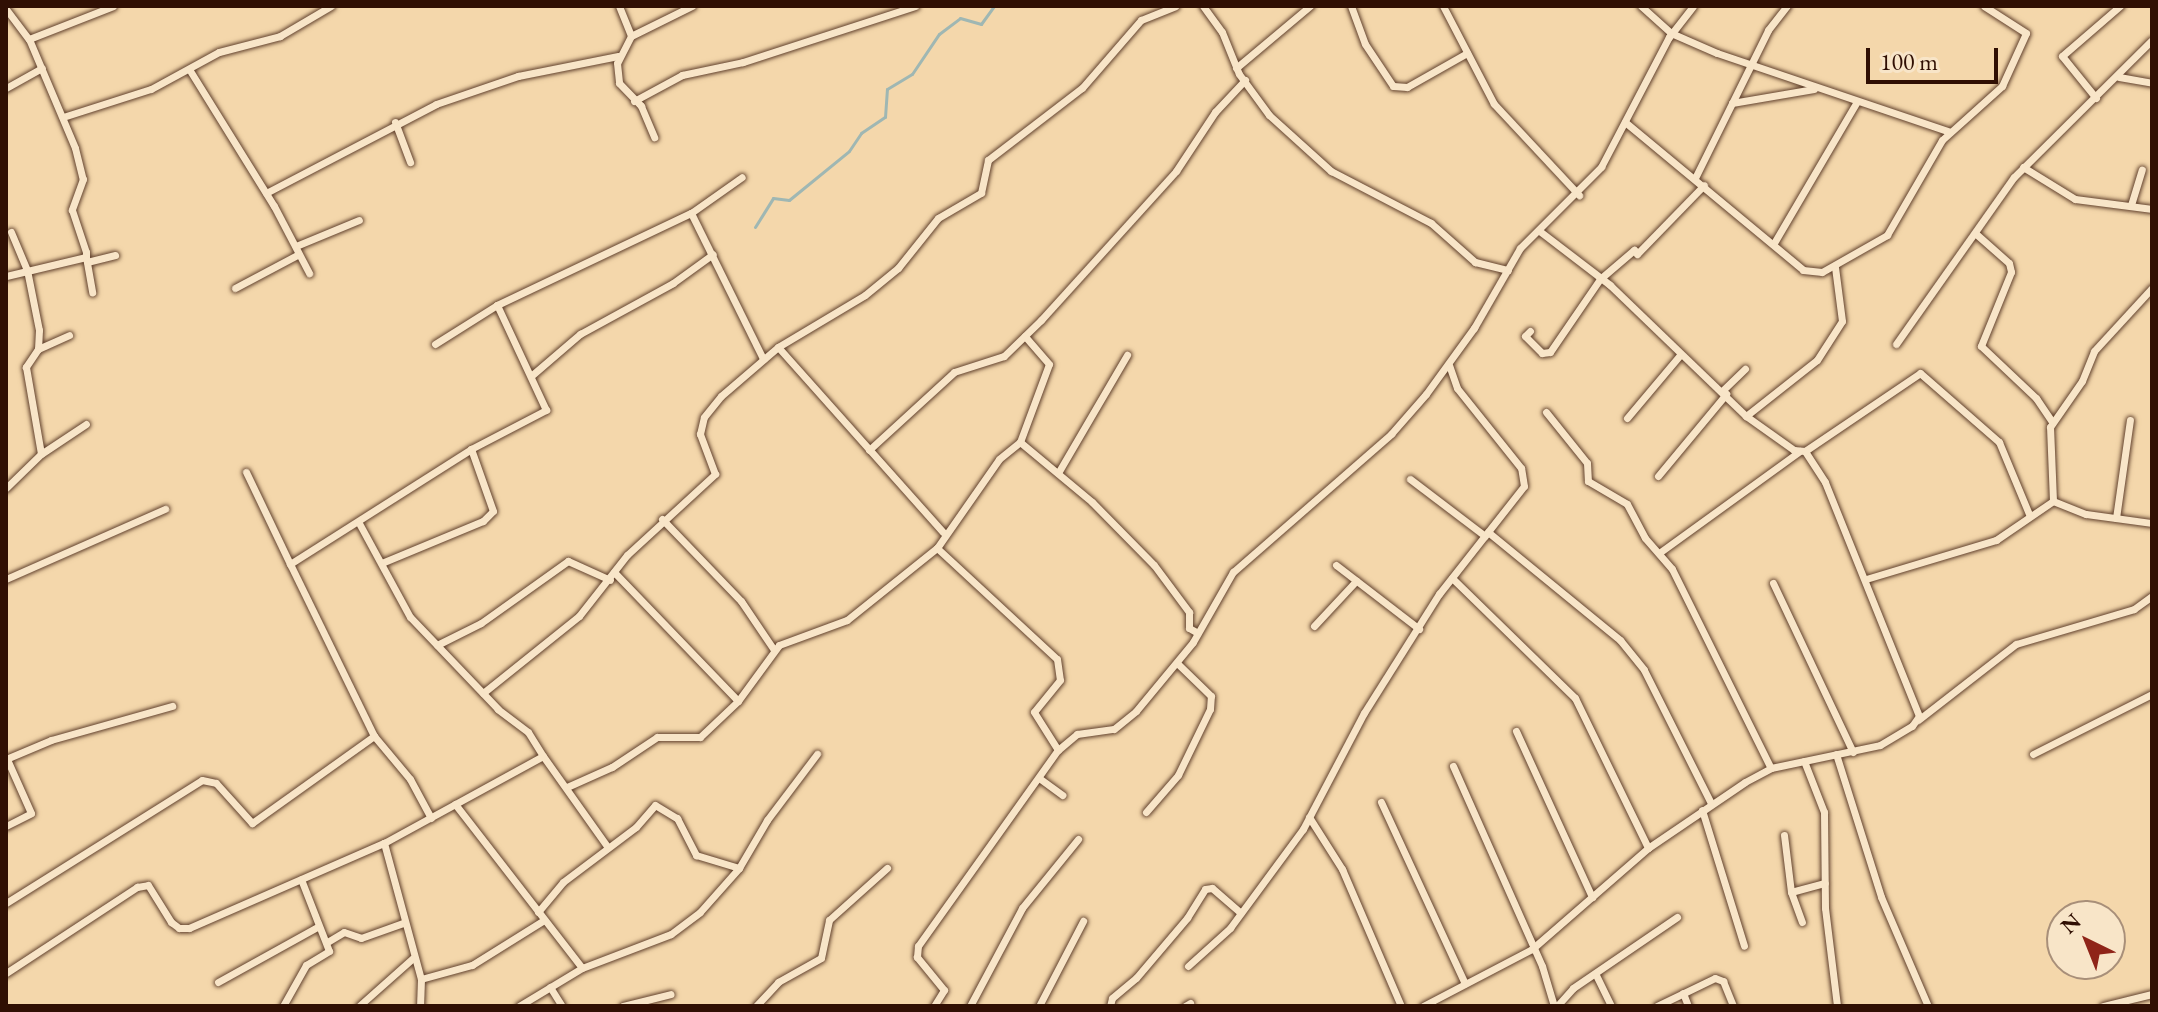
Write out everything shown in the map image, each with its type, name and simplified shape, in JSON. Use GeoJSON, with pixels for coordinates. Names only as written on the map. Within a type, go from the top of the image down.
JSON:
{"type":"FeatureCollection","features":[{"type":"Feature","properties":{"kind":"street"},"geometry":{"type":"LineString","coordinates":[[29,39],[113,6]]}},
{"type":"Feature","properties":{"kind":"street"},"geometry":{"type":"LineString","coordinates":[[63,117],[151,89],[219,52],[280,36],[331,6]]}},
{"type":"Feature","properties":{"kind":"street"},"geometry":{"type":"LineString","coordinates":[[619,6],[631,36]]}},
{"type":"Feature","properties":{"kind":"street"},"geometry":{"type":"LineString","coordinates":[[654,137],[646,115],[619,83],[618,56],[631,36],[692,6]]}},
{"type":"Feature","properties":{"kind":"street"},"geometry":{"type":"LineString","coordinates":[[634,101],[682,75],[755,58],[915,6]]}},
{"type":"Feature","properties":{"kind":"street"},"geometry":{"type":"LineString","coordinates":[[483,693],[579,616],[662,519],[715,474],[700,434],[704,417],[778,347],[865,295],[898,268],[938,218],[981,193],[988,160],[1082,88],[1141,20],[1175,6]]}},
{"type":"Feature","properties":{"kind":"street"},"geometry":{"type":"LineString","coordinates":[[1203,6],[1236,68],[1269,115],[1331,171],[1431,223],[1475,262],[1508,270]]}},
{"type":"Feature","properties":{"kind":"street"},"geometry":{"type":"LineString","coordinates":[[1236,68],[1310,6]]}},
{"type":"Feature","properties":{"kind":"street"},"geometry":{"type":"LineString","coordinates":[[1351,6],[1382,76],[1398,88],[1467,53]]}},
{"type":"Feature","properties":{"kind":"street"},"geometry":{"type":"LineString","coordinates":[[1641,6],[1671,33],[1735,60],[1752,62],[1856,103],[1950,132]]}},
{"type":"Feature","properties":{"kind":"street"},"geometry":{"type":"LineString","coordinates":[[934,1006],[944,990],[917,957],[918,946],[1058,750],[1077,734],[1114,729],[1177,663],[1233,572],[1391,434],[1449,365],[1520,248],[1579,195],[1609,155],[1671,33],[1693,6]]}},
{"type":"Feature","properties":{"kind":"street"},"geometry":{"type":"LineString","coordinates":[[1695,178],[1752,62],[1787,6]]}},
{"type":"Feature","properties":{"kind":"street"},"geometry":{"type":"LineString","coordinates":[[1625,122],[1803,270],[1812,273],[1835,267],[1887,235],[1934,150],[1950,132],[1992,100],[2024,42],[2022,26],[1984,6]]}},
{"type":"Feature","properties":{"kind":"street"},"geometry":{"type":"LineString","coordinates":[[2096,98],[2062,56],[2120,6]]}},
{"type":"Feature","properties":{"kind":"street"},"geometry":{"type":"LineString","coordinates":[[1445,7],[1494,104],[1579,195]]}},
{"type":"Feature","properties":{"kind":"street"},"geometry":{"type":"LineString","coordinates":[[6,9],[29,39],[63,117],[83,179],[72,210],[92,292]]}},
{"type":"Feature","properties":{"kind":"street"},"geometry":{"type":"LineString","coordinates":[[1896,344],[2023,167],[2119,77],[2152,40]]}},
{"type":"Feature","properties":{"kind":"street"},"geometry":{"type":"LineString","coordinates":[[266,193],[395,122],[518,76],[618,56]]}},
{"type":"Feature","properties":{"kind":"street"},"geometry":{"type":"LineString","coordinates":[[6,88],[42,68]]}},
{"type":"Feature","properties":{"kind":"street"},"geometry":{"type":"LineString","coordinates":[[189,69],[266,193],[309,273]]}},
{"type":"Feature","properties":{"kind":"street"},"geometry":{"type":"LineString","coordinates":[[2119,77],[2152,83]]}},
{"type":"Feature","properties":{"kind":"street"},"geometry":{"type":"LineString","coordinates":[[869,450],[954,372],[1004,356],[1025,336],[1176,171],[1215,112],[1245,80]]}},
{"type":"Feature","properties":{"kind":"street"},"geometry":{"type":"LineString","coordinates":[[1732,103],[1816,88]]}},
{"type":"Feature","properties":{"kind":"street"},"geometry":{"type":"LineString","coordinates":[[1774,243],[1856,103]]}},
{"type":"Feature","properties":{"kind":"street"},"geometry":{"type":"LineString","coordinates":[[395,122],[410,162]]}},
{"type":"Feature","properties":{"kind":"street"},"geometry":{"type":"LineString","coordinates":[[2023,167],[2075,199],[2152,209]]}},
{"type":"Feature","properties":{"kind":"street"},"geometry":{"type":"LineString","coordinates":[[2131,205],[2142,170]]}},
{"type":"Feature","properties":{"kind":"street"},"geometry":{"type":"LineString","coordinates":[[435,344],[497,305],[691,213],[742,177]]}},
{"type":"Feature","properties":{"kind":"street"},"geometry":{"type":"LineString","coordinates":[[1530,331],[1525,336],[1542,353],[1550,352],[1600,279],[1634,250],[1637,254],[1704,185]]}},
{"type":"Feature","properties":{"kind":"street"},"geometry":{"type":"LineString","coordinates":[[691,213],[763,359]]}},
{"type":"Feature","properties":{"kind":"street"},"geometry":{"type":"LineString","coordinates":[[235,288],[298,250],[359,220]]}},
{"type":"Feature","properties":{"kind":"street"},"geometry":{"type":"LineString","coordinates":[[11,232],[27,270],[38,349]]}},
{"type":"Feature","properties":{"kind":"street"},"geometry":{"type":"LineString","coordinates":[[1541,232],[1600,279],[1746,416],[1803,451],[1825,482],[1915,695],[1917,721]]}},
{"type":"Feature","properties":{"kind":"street"},"geometry":{"type":"LineString","coordinates":[[1975,233],[2009,263],[2011,272],[1981,346],[2036,398],[2052,422]]}},
{"type":"Feature","properties":{"kind":"street"},"geometry":{"type":"LineString","coordinates":[[531,376],[580,334],[673,283],[713,254]]}},
{"type":"Feature","properties":{"kind":"street"},"geometry":{"type":"LineString","coordinates":[[6,276],[115,255]]}},
{"type":"Feature","properties":{"kind":"street"},"geometry":{"type":"LineString","coordinates":[[1746,416],[1817,360],[1837,331],[1845,307],[1835,267]]}},
{"type":"Feature","properties":{"kind":"street"},"geometry":{"type":"LineString","coordinates":[[2053,501],[2049,490],[2052,422],[2082,381],[2094,351],[2152,288]]}},
{"type":"Feature","properties":{"kind":"street"},"geometry":{"type":"LineString","coordinates":[[290,564],[471,449],[546,410],[497,305]]}},
{"type":"Feature","properties":{"kind":"street"},"geometry":{"type":"LineString","coordinates":[[41,454],[26,367],[38,349],[69,335]]}},
{"type":"Feature","properties":{"kind":"street"},"geometry":{"type":"LineString","coordinates":[[567,787],[612,767],[657,737],[695,739],[738,701],[774,650],[795,635],[847,620],[937,548],[943,532],[999,459],[1020,442],[1049,364],[1025,336]]}},
{"type":"Feature","properties":{"kind":"street"},"geometry":{"type":"LineString","coordinates":[[778,347],[943,532]]}},
{"type":"Feature","properties":{"kind":"street"},"geometry":{"type":"LineString","coordinates":[[1058,473],[1112,372],[1127,355]]}},
{"type":"Feature","properties":{"kind":"street"},"geometry":{"type":"LineString","coordinates":[[1627,418],[1680,355]]}},
{"type":"Feature","properties":{"kind":"street"},"geometry":{"type":"LineString","coordinates":[[1188,966],[1241,913],[1309,817],[1364,713],[1452,578],[1522,492],[1524,473],[1451,379],[1449,365]]}},
{"type":"Feature","properties":{"kind":"street"},"geometry":{"type":"LineString","coordinates":[[1658,476],[1745,369]]}},
{"type":"Feature","properties":{"kind":"street"},"geometry":{"type":"LineString","coordinates":[[1659,553],[1920,373],[1999,442],[2029,514]]}},
{"type":"Feature","properties":{"kind":"street"},"geometry":{"type":"LineString","coordinates":[[1438,375],[1451,379]]}},
{"type":"Feature","properties":{"kind":"street"},"geometry":{"type":"LineString","coordinates":[[1546,412],[1587,463],[1588,481],[1627,504],[1659,553],[1771,768]]}},
{"type":"Feature","properties":{"kind":"street"},"geometry":{"type":"LineString","coordinates":[[2116,518],[2130,420]]}},
{"type":"Feature","properties":{"kind":"street"},"geometry":{"type":"LineString","coordinates":[[6,488],[41,454],[86,424]]}},
{"type":"Feature","properties":{"kind":"street"},"geometry":{"type":"LineString","coordinates":[[1020,442],[1058,473],[1154,565],[1189,612],[1189,628],[1198,633]]}},
{"type":"Feature","properties":{"kind":"street"},"geometry":{"type":"LineString","coordinates":[[384,562],[483,521],[493,511],[471,449]]}},
{"type":"Feature","properties":{"kind":"street"},"geometry":{"type":"LineString","coordinates":[[246,472],[374,736],[410,779],[431,818]]}},
{"type":"Feature","properties":{"kind":"street"},"geometry":{"type":"LineString","coordinates":[[1410,479],[1486,534],[1620,640],[1644,670],[1711,803]]}},
{"type":"Feature","properties":{"kind":"street"},"geometry":{"type":"LineString","coordinates":[[1866,579],[1996,540],[2029,514],[2053,501],[2116,518],[2152,523]]}},
{"type":"Feature","properties":{"kind":"street"},"geometry":{"type":"LineString","coordinates":[[6,579],[165,509]]}},
{"type":"Feature","properties":{"kind":"street"},"geometry":{"type":"LineString","coordinates":[[662,519],[741,601],[774,650]]}},
{"type":"Feature","properties":{"kind":"street"},"geometry":{"type":"LineString","coordinates":[[359,523],[384,562],[410,617],[483,693],[528,732],[607,846]]}},
{"type":"Feature","properties":{"kind":"street"},"geometry":{"type":"LineString","coordinates":[[937,548],[1057,659],[1060,680],[1034,712],[1058,750]]}},
{"type":"Feature","properties":{"kind":"street"},"geometry":{"type":"LineString","coordinates":[[437,645],[481,623],[568,561],[612,576],[738,701]]}},
{"type":"Feature","properties":{"kind":"street"},"geometry":{"type":"LineString","coordinates":[[1336,565],[1419,629]]}},
{"type":"Feature","properties":{"kind":"street"},"geometry":{"type":"LineString","coordinates":[[1452,578],[1575,698],[1648,848]]}},
{"type":"Feature","properties":{"kind":"street"},"geometry":{"type":"LineString","coordinates":[[1314,626],[1356,581]]}},
{"type":"Feature","properties":{"kind":"street"},"geometry":{"type":"LineString","coordinates":[[1773,583],[1853,752]]}},
{"type":"Feature","properties":{"kind":"street"},"geometry":{"type":"LineString","coordinates":[[1423,1006],[1532,949],[1648,848],[1711,803],[1771,768],[1880,745],[1917,721],[2016,644],[2134,609],[2152,596]]}},
{"type":"Feature","properties":{"kind":"street"},"geometry":{"type":"LineString","coordinates":[[1146,812],[1178,775],[1210,709],[1211,696],[1177,663]]}},
{"type":"Feature","properties":{"kind":"street"},"geometry":{"type":"LineString","coordinates":[[2033,754],[2152,694]]}},
{"type":"Feature","properties":{"kind":"street"},"geometry":{"type":"LineString","coordinates":[[6,826],[31,813],[6,759],[51,740],[172,706]]}},
{"type":"Feature","properties":{"kind":"street"},"geometry":{"type":"LineString","coordinates":[[1516,731],[1592,897]]}},
{"type":"Feature","properties":{"kind":"street"},"geometry":{"type":"LineString","coordinates":[[6,903],[202,780],[216,783],[252,823],[374,736]]}},
{"type":"Feature","properties":{"kind":"street"},"geometry":{"type":"LineString","coordinates":[[519,1006],[582,968],[671,934],[700,912],[739,868],[767,820],[817,754]]}},
{"type":"Feature","properties":{"kind":"street"},"geometry":{"type":"LineString","coordinates":[[1836,754],[1881,897],[1928,1006]]}},
{"type":"Feature","properties":{"kind":"street"},"geometry":{"type":"LineString","coordinates":[[6,973],[143,885],[155,894],[171,922],[184,929],[384,843],[543,756]]}},
{"type":"Feature","properties":{"kind":"street"},"geometry":{"type":"LineString","coordinates":[[1804,761],[1824,812],[1825,883],[1837,1006]]}},
{"type":"Feature","properties":{"kind":"street"},"geometry":{"type":"LineString","coordinates":[[1453,766],[1556,1006],[1677,917]]}},
{"type":"Feature","properties":{"kind":"street"},"geometry":{"type":"LineString","coordinates":[[1039,778],[1062,795]]}},
{"type":"Feature","properties":{"kind":"street"},"geometry":{"type":"LineString","coordinates":[[1381,802],[1465,984]]}},
{"type":"Feature","properties":{"kind":"street"},"geometry":{"type":"LineString","coordinates":[[455,804],[582,968]]}},
{"type":"Feature","properties":{"kind":"street"},"geometry":{"type":"LineString","coordinates":[[538,912],[563,882],[658,805],[677,818],[693,853],[739,868]]}},
{"type":"Feature","properties":{"kind":"street"},"geometry":{"type":"LineString","coordinates":[[1702,810],[1744,946]]}},
{"type":"Feature","properties":{"kind":"street"},"geometry":{"type":"LineString","coordinates":[[1309,817],[1342,869],[1401,1006]]}},
{"type":"Feature","properties":{"kind":"street"},"geometry":{"type":"LineString","coordinates":[[1784,835],[1791,892],[1802,922]]}},
{"type":"Feature","properties":{"kind":"street"},"geometry":{"type":"LineString","coordinates":[[970,1006],[1022,908],[1078,839]]}},
{"type":"Feature","properties":{"kind":"street"},"geometry":{"type":"LineString","coordinates":[[384,843],[403,923],[421,979],[420,1006]]}},
{"type":"Feature","properties":{"kind":"street"},"geometry":{"type":"LineString","coordinates":[[756,1006],[778,982],[821,958],[829,920],[887,868]]}},
{"type":"Feature","properties":{"kind":"street"},"geometry":{"type":"LineString","coordinates":[[283,1006],[306,965],[329,951],[329,941],[319,926],[301,879]]}},
{"type":"Feature","properties":{"kind":"street"},"geometry":{"type":"LineString","coordinates":[[1791,892],[1825,883]]}},
{"type":"Feature","properties":{"kind":"street"},"geometry":{"type":"LineString","coordinates":[[1110,1006],[1112,998],[1136,978],[1187,918],[1205,889],[1212,888],[1241,913]]}},
{"type":"Feature","properties":{"kind":"street"},"geometry":{"type":"LineString","coordinates":[[421,979],[472,965],[544,920]]}},
{"type":"Feature","properties":{"kind":"street"},"geometry":{"type":"LineString","coordinates":[[1039,1006],[1083,921]]}},
{"type":"Feature","properties":{"kind":"street"},"geometry":{"type":"LineString","coordinates":[[329,941],[344,932],[361,938],[403,923]]}},
{"type":"Feature","properties":{"kind":"street"},"geometry":{"type":"LineString","coordinates":[[218,982],[319,926]]}},
{"type":"Feature","properties":{"kind":"street"},"geometry":{"type":"LineString","coordinates":[[359,1006],[413,958]]}},
{"type":"Feature","properties":{"kind":"street"},"geometry":{"type":"LineString","coordinates":[[1596,975],[1611,1006]]}},
{"type":"Feature","properties":{"kind":"street"},"geometry":{"type":"LineString","coordinates":[[1657,1006],[1720,978],[1733,1006]]}},
{"type":"Feature","properties":{"kind":"street"},"geometry":{"type":"LineString","coordinates":[[550,987],[562,1006]]}},
{"type":"Feature","properties":{"kind":"street"},"geometry":{"type":"LineString","coordinates":[[1683,993],[1688,1006]]}},
{"type":"Feature","properties":{"kind":"street"},"geometry":{"type":"LineString","coordinates":[[623,1006],[671,994]]}},
{"type":"Feature","properties":{"kind":"street"},"geometry":{"type":"LineString","coordinates":[[2103,1006],[2152,994]]}},
{"type":"Feature","properties":{"kind":"waterway"},"geometry":{"type":"LineString","coordinates":[[755,227],[773,198],[789,200],[849,151],[861,133],[885,117],[887,89],[912,74],[939,34],[960,18],[981,24],[994,6]]}}]}
